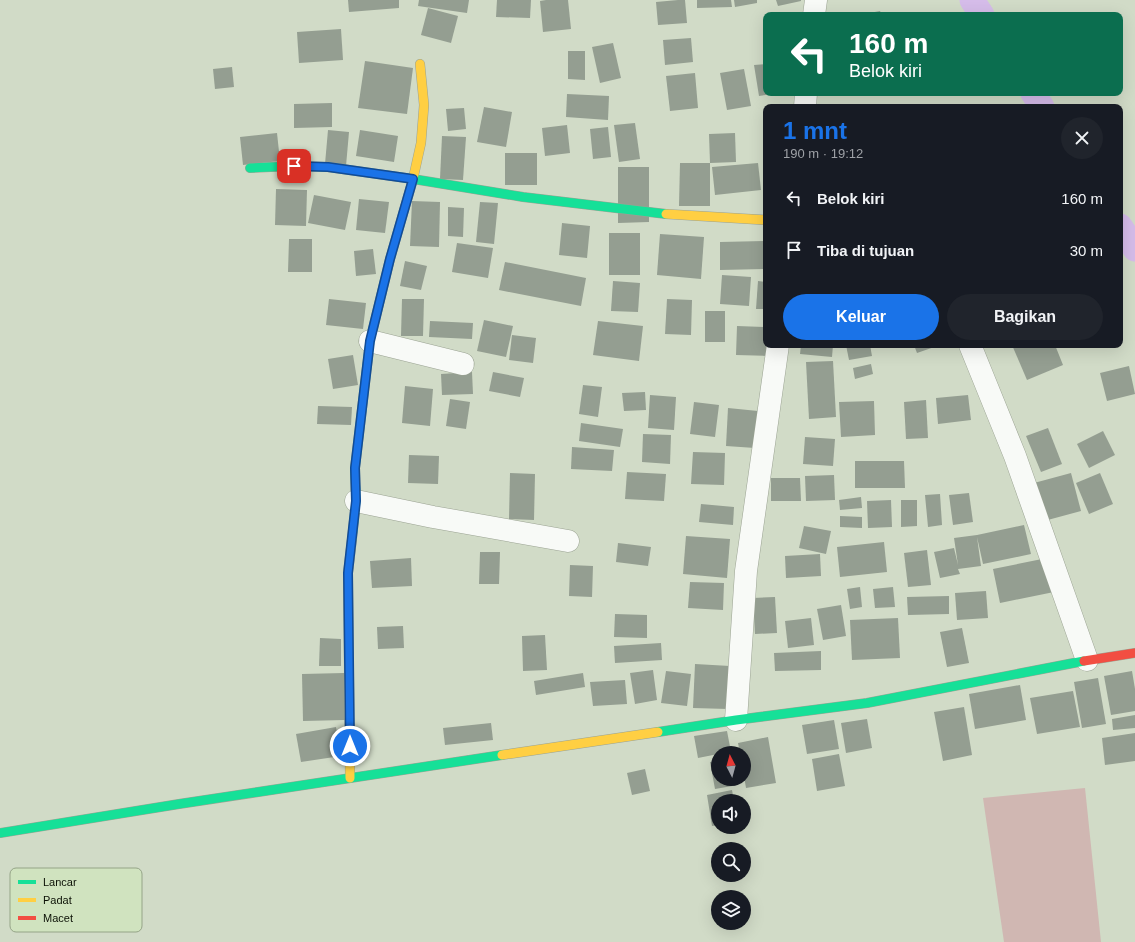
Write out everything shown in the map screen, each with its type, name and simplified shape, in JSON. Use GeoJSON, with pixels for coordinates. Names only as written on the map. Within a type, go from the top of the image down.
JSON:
{"type":"FeatureCollection","features":[{"type":"Feature","properties":{"kind":"street"},"geometry":{"type":"LineString","coordinates":[[814,12],[816,0]]}},
{"type":"Feature","properties":{"kind":"street"},"geometry":{"type":"LineString","coordinates":[[350,778],[348,573],[356,501],[355,468],[370,341],[390,259],[413,179],[421,143],[424,105],[420,64]]}},
{"type":"Feature","properties":{"kind":"street"},"geometry":{"type":"LineString","coordinates":[[250,168],[294,166],[328,167],[531,198],[676,215],[763,220]]}},
{"type":"Feature","properties":{"kind":"street"},"geometry":{"type":"LineString","coordinates":[[370,341],[463,364]]}},
{"type":"Feature","properties":{"kind":"street"},"geometry":{"type":"LineString","coordinates":[[736,720],[746,571],[778,348]]}},
{"type":"Feature","properties":{"kind":"street"},"geometry":{"type":"LineString","coordinates":[[971,348],[1015,456],[1087,660]]}},
{"type":"Feature","properties":{"kind":"street"},"geometry":{"type":"LineString","coordinates":[[356,501],[433,517],[568,541]]}},
{"type":"Feature","properties":{"kind":"street"},"geometry":{"type":"LineString","coordinates":[[0,833],[179,804],[736,720],[867,703],[1087,660],[1135,653]]}},
{"type":"Feature","properties":{"kind":"shaded area"},"geometry":{"type":"Polygon","coordinates":[[[1085,788],[1101,942],[1004,942],[983,798],[1085,788]]]}},
{"type":"Feature","properties":{"kind":"building"},"geometry":{"type":"Polygon","coordinates":[[[348,0],[399,0],[399,8],[349,12],[348,0]]]}},
{"type":"Feature","properties":{"kind":"building"},"geometry":{"type":"Polygon","coordinates":[[[419,0],[469,0],[467,13],[418,6],[419,0]]]}},
{"type":"Feature","properties":{"kind":"building"},"geometry":{"type":"Polygon","coordinates":[[[497,0],[531,0],[530,18],[496,17],[497,0]]]}},
{"type":"Feature","properties":{"kind":"building"},"geometry":{"type":"Polygon","coordinates":[[[568,0],[571,29],[543,32],[540,1],[568,0]]]}},
{"type":"Feature","properties":{"kind":"building"},"geometry":{"type":"Polygon","coordinates":[[[685,0],[687,23],[658,25],[656,2],[685,0]]]}},
{"type":"Feature","properties":{"kind":"building"},"geometry":{"type":"Polygon","coordinates":[[[697,0],[731,0],[732,7],[697,8],[697,0]]]}},
{"type":"Feature","properties":{"kind":"building"},"geometry":{"type":"Polygon","coordinates":[[[734,0],[757,0],[757,3],[735,7],[734,0]]]}},
{"type":"Feature","properties":{"kind":"building"},"geometry":{"type":"Polygon","coordinates":[[[776,0],[801,0],[801,1],[778,6],[776,0]]]}},
{"type":"Feature","properties":{"kind":"building"},"geometry":{"type":"Polygon","coordinates":[[[428,8],[458,16],[451,43],[421,35],[428,8]]]}},
{"type":"Feature","properties":{"kind":"building"},"geometry":{"type":"Polygon","coordinates":[[[341,29],[343,60],[299,63],[297,32],[341,29]]]}},
{"type":"Feature","properties":{"kind":"building"},"geometry":{"type":"Polygon","coordinates":[[[691,38],[693,62],[665,65],[663,40],[691,38]]]}},
{"type":"Feature","properties":{"kind":"building"},"geometry":{"type":"Polygon","coordinates":[[[613,43],[621,78],[600,83],[592,47],[613,43]]]}},
{"type":"Feature","properties":{"kind":"building"},"geometry":{"type":"Polygon","coordinates":[[[568,51],[585,51],[585,80],[568,79],[568,51]]]}},
{"type":"Feature","properties":{"kind":"building"},"geometry":{"type":"Polygon","coordinates":[[[365,61],[413,68],[407,114],[358,108],[365,61]]]}},
{"type":"Feature","properties":{"kind":"building"},"geometry":{"type":"Polygon","coordinates":[[[763,64],[763,95],[759,96],[754,65],[763,64]]]}},
{"type":"Feature","properties":{"kind":"building"},"geometry":{"type":"Polygon","coordinates":[[[232,67],[234,87],[215,89],[213,69],[232,67]]]}},
{"type":"Feature","properties":{"kind":"building"},"geometry":{"type":"Polygon","coordinates":[[[744,69],[751,106],[727,110],[720,73],[744,69]]]}},
{"type":"Feature","properties":{"kind":"building"},"geometry":{"type":"Polygon","coordinates":[[[695,73],[698,108],[670,111],[666,76],[695,73]]]}},
{"type":"Feature","properties":{"kind":"building"},"geometry":{"type":"Polygon","coordinates":[[[567,94],[609,96],[608,120],[566,117],[567,94]]]}},
{"type":"Feature","properties":{"kind":"building"},"geometry":{"type":"Polygon","coordinates":[[[332,103],[332,127],[294,128],[294,104],[332,103]]]}},
{"type":"Feature","properties":{"kind":"building"},"geometry":{"type":"Polygon","coordinates":[[[484,107],[512,112],[506,147],[477,142],[484,107]]]}},
{"type":"Feature","properties":{"kind":"building"},"geometry":{"type":"Polygon","coordinates":[[[464,108],[466,129],[448,131],[446,109],[464,108]]]}},
{"type":"Feature","properties":{"kind":"building"},"geometry":{"type":"Polygon","coordinates":[[[635,123],[640,159],[619,162],[614,125],[635,123]]]}},
{"type":"Feature","properties":{"kind":"building"},"geometry":{"type":"Polygon","coordinates":[[[567,125],[570,153],[545,156],[542,128],[567,125]]]}},
{"type":"Feature","properties":{"kind":"building"},"geometry":{"type":"Polygon","coordinates":[[[608,127],[611,157],[593,159],[590,129],[608,127]]]}},
{"type":"Feature","properties":{"kind":"building"},"geometry":{"type":"Polygon","coordinates":[[[328,130],[349,132],[346,166],[325,164],[328,130]]]}},
{"type":"Feature","properties":{"kind":"building"},"geometry":{"type":"Polygon","coordinates":[[[360,130],[398,136],[394,162],[356,156],[360,130]]]}},
{"type":"Feature","properties":{"kind":"building"},"geometry":{"type":"Polygon","coordinates":[[[277,133],[280,161],[243,165],[240,137],[277,133]]]}},
{"type":"Feature","properties":{"kind":"building"},"geometry":{"type":"Polygon","coordinates":[[[735,133],[736,162],[710,163],[709,134],[735,133]]]}},
{"type":"Feature","properties":{"kind":"building"},"geometry":{"type":"Polygon","coordinates":[[[442,136],[466,137],[463,180],[440,179],[442,136]]]}},
{"type":"Feature","properties":{"kind":"building"},"geometry":{"type":"Polygon","coordinates":[[[505,153],[537,153],[537,185],[505,185],[505,153]]]}},
{"type":"Feature","properties":{"kind":"building"},"geometry":{"type":"Polygon","coordinates":[[[680,163],[710,163],[710,206],[679,206],[680,163]]]}},
{"type":"Feature","properties":{"kind":"building"},"geometry":{"type":"Polygon","coordinates":[[[758,163],[761,190],[715,195],[712,167],[758,163]]]}},
{"type":"Feature","properties":{"kind":"building"},"geometry":{"type":"Polygon","coordinates":[[[618,167],[649,167],[649,222],[618,223],[618,167]]]}},
{"type":"Feature","properties":{"kind":"building"},"geometry":{"type":"Polygon","coordinates":[[[276,189],[307,190],[306,226],[275,225],[276,189]]]}},
{"type":"Feature","properties":{"kind":"building"},"geometry":{"type":"Polygon","coordinates":[[[314,195],[351,202],[345,230],[308,223],[314,195]]]}},
{"type":"Feature","properties":{"kind":"building"},"geometry":{"type":"Polygon","coordinates":[[[359,199],[389,202],[385,233],[356,230],[359,199]]]}},
{"type":"Feature","properties":{"kind":"building"},"geometry":{"type":"Polygon","coordinates":[[[412,201],[440,202],[439,247],[410,246],[412,201]]]}},
{"type":"Feature","properties":{"kind":"building"},"geometry":{"type":"Polygon","coordinates":[[[480,202],[498,203],[494,244],[476,242],[480,202]]]}},
{"type":"Feature","properties":{"kind":"building"},"geometry":{"type":"Polygon","coordinates":[[[448,207],[464,208],[463,237],[448,236],[448,207]]]}},
{"type":"Feature","properties":{"kind":"building"},"geometry":{"type":"Polygon","coordinates":[[[562,223],[590,226],[587,258],[559,255],[562,223]]]}},
{"type":"Feature","properties":{"kind":"building"},"geometry":{"type":"Polygon","coordinates":[[[609,233],[640,233],[640,275],[609,275],[609,233]]]}},
{"type":"Feature","properties":{"kind":"building"},"geometry":{"type":"Polygon","coordinates":[[[660,234],[704,237],[701,279],[657,275],[660,234]]]}},
{"type":"Feature","properties":{"kind":"building"},"geometry":{"type":"Polygon","coordinates":[[[289,239],[312,239],[312,272],[288,272],[289,239]]]}},
{"type":"Feature","properties":{"kind":"building"},"geometry":{"type":"Polygon","coordinates":[[[763,241],[763,269],[720,270],[720,242],[763,241]]]}},
{"type":"Feature","properties":{"kind":"building"},"geometry":{"type":"Polygon","coordinates":[[[457,243],[493,248],[488,278],[452,272],[457,243]]]}},
{"type":"Feature","properties":{"kind":"building"},"geometry":{"type":"Polygon","coordinates":[[[373,249],[376,274],[356,276],[354,251],[373,249]]]}},
{"type":"Feature","properties":{"kind":"building"},"geometry":{"type":"Polygon","coordinates":[[[405,261],[427,266],[421,290],[400,286],[405,261]]]}},
{"type":"Feature","properties":{"kind":"building"},"geometry":{"type":"Polygon","coordinates":[[[505,262],[586,278],[581,306],[499,290],[505,262]]]}},
{"type":"Feature","properties":{"kind":"building"},"geometry":{"type":"Polygon","coordinates":[[[722,275],[751,277],[749,306],[720,304],[722,275]]]}},
{"type":"Feature","properties":{"kind":"building"},"geometry":{"type":"Polygon","coordinates":[[[613,281],[640,283],[638,312],[611,311],[613,281]]]}},
{"type":"Feature","properties":{"kind":"building"},"geometry":{"type":"Polygon","coordinates":[[[758,281],[763,282],[763,309],[756,309],[758,281]]]}},
{"type":"Feature","properties":{"kind":"building"},"geometry":{"type":"Polygon","coordinates":[[[329,299],[366,303],[363,329],[326,325],[329,299]]]}},
{"type":"Feature","properties":{"kind":"building"},"geometry":{"type":"Polygon","coordinates":[[[402,299],[424,299],[423,336],[401,336],[402,299]]]}},
{"type":"Feature","properties":{"kind":"building"},"geometry":{"type":"Polygon","coordinates":[[[667,299],[692,300],[691,335],[665,334],[667,299]]]}},
{"type":"Feature","properties":{"kind":"building"},"geometry":{"type":"Polygon","coordinates":[[[705,311],[725,311],[725,342],[705,342],[705,311]]]}},
{"type":"Feature","properties":{"kind":"building"},"geometry":{"type":"Polygon","coordinates":[[[484,320],[513,326],[506,357],[477,351],[484,320]]]}},
{"type":"Feature","properties":{"kind":"building"},"geometry":{"type":"Polygon","coordinates":[[[430,321],[473,323],[472,339],[429,337],[430,321]]]}},
{"type":"Feature","properties":{"kind":"building"},"geometry":{"type":"Polygon","coordinates":[[[598,321],[643,326],[639,361],[593,355],[598,321]]]}},
{"type":"Feature","properties":{"kind":"building"},"geometry":{"type":"Polygon","coordinates":[[[737,326],[763,327],[763,348],[769,348],[769,356],[736,355],[737,326]]]}},
{"type":"Feature","properties":{"kind":"building"},"geometry":{"type":"Polygon","coordinates":[[[512,335],[536,338],[533,363],[509,360],[512,335]]]}},
{"type":"Feature","properties":{"kind":"building"},"geometry":{"type":"Polygon","coordinates":[[[801,348],[833,348],[832,357],[800,354],[801,348]]]}},
{"type":"Feature","properties":{"kind":"building"},"geometry":{"type":"Polygon","coordinates":[[[847,348],[871,348],[872,356],[849,360],[847,348]]]}},
{"type":"Feature","properties":{"kind":"building"},"geometry":{"type":"Polygon","coordinates":[[[915,348],[931,348],[917,353],[915,348]]]}},
{"type":"Feature","properties":{"kind":"building"},"geometry":{"type":"Polygon","coordinates":[[[1013,348],[1056,348],[1063,365],[1027,380],[1013,348]]]}},
{"type":"Feature","properties":{"kind":"building"},"geometry":{"type":"Polygon","coordinates":[[[353,355],[358,385],[333,389],[328,359],[353,355]]]}},
{"type":"Feature","properties":{"kind":"building"},"geometry":{"type":"Polygon","coordinates":[[[833,361],[836,417],[809,419],[806,362],[833,361]]]}},
{"type":"Feature","properties":{"kind":"building"},"geometry":{"type":"Polygon","coordinates":[[[871,364],[873,374],[855,379],[853,368],[871,364]]]}},
{"type":"Feature","properties":{"kind":"building"},"geometry":{"type":"Polygon","coordinates":[[[1129,366],[1135,394],[1107,401],[1100,373],[1129,366]]]}},
{"type":"Feature","properties":{"kind":"building"},"geometry":{"type":"Polygon","coordinates":[[[472,372],[473,394],[442,395],[441,374],[472,372]]]}},
{"type":"Feature","properties":{"kind":"building"},"geometry":{"type":"Polygon","coordinates":[[[493,372],[524,378],[520,397],[489,391],[493,372]]]}},
{"type":"Feature","properties":{"kind":"building"},"geometry":{"type":"Polygon","coordinates":[[[583,385],[602,387],[598,417],[579,414],[583,385]]]}},
{"type":"Feature","properties":{"kind":"building"},"geometry":{"type":"Polygon","coordinates":[[[405,386],[433,389],[430,426],[402,423],[405,386]]]}},
{"type":"Feature","properties":{"kind":"building"},"geometry":{"type":"Polygon","coordinates":[[[645,392],[646,410],[624,411],[622,393],[645,392]]]}},
{"type":"Feature","properties":{"kind":"building"},"geometry":{"type":"Polygon","coordinates":[[[650,395],[676,397],[674,430],[648,428],[650,395]]]}},
{"type":"Feature","properties":{"kind":"building"},"geometry":{"type":"Polygon","coordinates":[[[968,395],[971,420],[938,424],[936,398],[968,395]]]}},
{"type":"Feature","properties":{"kind":"building"},"geometry":{"type":"Polygon","coordinates":[[[450,399],[470,402],[466,429],[446,426],[450,399]]]}},
{"type":"Feature","properties":{"kind":"building"},"geometry":{"type":"Polygon","coordinates":[[[926,400],[928,438],[906,439],[904,402],[926,400]]]}},
{"type":"Feature","properties":{"kind":"building"},"geometry":{"type":"Polygon","coordinates":[[[874,401],[875,435],[841,437],[839,402],[874,401]]]}},
{"type":"Feature","properties":{"kind":"building"},"geometry":{"type":"Polygon","coordinates":[[[694,402],[719,405],[715,437],[690,434],[694,402]]]}},
{"type":"Feature","properties":{"kind":"building"},"geometry":{"type":"Polygon","coordinates":[[[318,406],[352,407],[351,425],[317,424],[318,406]]]}},
{"type":"Feature","properties":{"kind":"building"},"geometry":{"type":"Polygon","coordinates":[[[728,408],[758,411],[755,448],[726,446],[728,408]]]}},
{"type":"Feature","properties":{"kind":"building"},"geometry":{"type":"Polygon","coordinates":[[[581,423],[623,429],[620,447],[579,441],[581,423]]]}},
{"type":"Feature","properties":{"kind":"building"},"geometry":{"type":"Polygon","coordinates":[[[1048,428],[1062,464],[1041,472],[1026,436],[1048,428]]]}},
{"type":"Feature","properties":{"kind":"building"},"geometry":{"type":"Polygon","coordinates":[[[1103,431],[1115,455],[1089,468],[1077,444],[1103,431]]]}},
{"type":"Feature","properties":{"kind":"building"},"geometry":{"type":"Polygon","coordinates":[[[643,434],[671,435],[670,464],[642,462],[643,434]]]}},
{"type":"Feature","properties":{"kind":"building"},"geometry":{"type":"Polygon","coordinates":[[[805,437],[835,439],[833,466],[803,464],[805,437]]]}},
{"type":"Feature","properties":{"kind":"building"},"geometry":{"type":"Polygon","coordinates":[[[572,447],[614,450],[612,471],[571,469],[572,447]]]}},
{"type":"Feature","properties":{"kind":"building"},"geometry":{"type":"Polygon","coordinates":[[[693,452],[725,453],[724,485],[691,484],[693,452]]]}},
{"type":"Feature","properties":{"kind":"building"},"geometry":{"type":"Polygon","coordinates":[[[409,455],[439,456],[438,484],[408,483],[409,455]]]}},
{"type":"Feature","properties":{"kind":"building"},"geometry":{"type":"Polygon","coordinates":[[[855,461],[904,461],[905,488],[855,488],[855,461]]]}},
{"type":"Feature","properties":{"kind":"building"},"geometry":{"type":"Polygon","coordinates":[[[627,472],[666,474],[664,501],[625,499],[627,472]]]}},
{"type":"Feature","properties":{"kind":"building"},"geometry":{"type":"Polygon","coordinates":[[[510,473],[535,474],[534,520],[509,519],[510,473]]]}},
{"type":"Feature","properties":{"kind":"building"},"geometry":{"type":"Polygon","coordinates":[[[1071,473],[1081,511],[1044,521],[1034,483],[1071,473]]]}},
{"type":"Feature","properties":{"kind":"building"},"geometry":{"type":"Polygon","coordinates":[[[1100,473],[1113,504],[1089,514],[1076,483],[1100,473]]]}},
{"type":"Feature","properties":{"kind":"building"},"geometry":{"type":"Polygon","coordinates":[[[834,475],[835,500],[806,501],[805,476],[834,475]]]}},
{"type":"Feature","properties":{"kind":"building"},"geometry":{"type":"Polygon","coordinates":[[[771,478],[800,478],[801,501],[771,501],[771,478]]]}},
{"type":"Feature","properties":{"kind":"building"},"geometry":{"type":"Polygon","coordinates":[[[969,493],[973,522],[953,525],[949,495],[969,493]]]}},
{"type":"Feature","properties":{"kind":"building"},"geometry":{"type":"Polygon","coordinates":[[[940,494],[942,525],[928,527],[925,495],[940,494]]]}},
{"type":"Feature","properties":{"kind":"building"},"geometry":{"type":"Polygon","coordinates":[[[861,497],[862,508],[840,510],[839,500],[861,497]]]}},
{"type":"Feature","properties":{"kind":"building"},"geometry":{"type":"Polygon","coordinates":[[[891,500],[892,527],[868,528],[867,501],[891,500]]]}},
{"type":"Feature","properties":{"kind":"building"},"geometry":{"type":"Polygon","coordinates":[[[901,500],[917,500],[917,526],[901,527],[901,500]]]}},
{"type":"Feature","properties":{"kind":"building"},"geometry":{"type":"Polygon","coordinates":[[[701,504],[734,507],[733,525],[699,522],[701,504]]]}},
{"type":"Feature","properties":{"kind":"building"},"geometry":{"type":"Polygon","coordinates":[[[840,516],[862,517],[862,528],[840,527],[840,516]]]}},
{"type":"Feature","properties":{"kind":"building"},"geometry":{"type":"Polygon","coordinates":[[[1024,525],[1031,554],[983,564],[977,537],[981,566],[958,569],[960,574],[940,578],[934,552],[954,548],[958,565],[954,538],[977,535],[1024,525]]]}},
{"type":"Feature","properties":{"kind":"building"},"geometry":{"type":"Polygon","coordinates":[[[804,526],[831,531],[826,554],[799,548],[804,526]]]}},
{"type":"Feature","properties":{"kind":"building"},"geometry":{"type":"Polygon","coordinates":[[[686,536],[730,539],[727,578],[683,574],[686,536]]]}},
{"type":"Feature","properties":{"kind":"building"},"geometry":{"type":"Polygon","coordinates":[[[884,542],[887,572],[840,577],[837,547],[884,542]]]}},
{"type":"Feature","properties":{"kind":"building"},"geometry":{"type":"Polygon","coordinates":[[[618,543],[651,547],[648,566],[616,562],[618,543]]]}},
{"type":"Feature","properties":{"kind":"building"},"geometry":{"type":"Polygon","coordinates":[[[927,550],[931,585],[908,587],[904,553],[927,550]]]}},
{"type":"Feature","properties":{"kind":"building"},"geometry":{"type":"Polygon","coordinates":[[[480,552],[500,552],[499,584],[479,584],[480,552]]]}},
{"type":"Feature","properties":{"kind":"building"},"geometry":{"type":"Polygon","coordinates":[[[820,554],[821,576],[786,578],[785,556],[820,554]]]}},
{"type":"Feature","properties":{"kind":"building"},"geometry":{"type":"Polygon","coordinates":[[[411,558],[412,586],[372,588],[370,561],[411,558]]]}},
{"type":"Feature","properties":{"kind":"building"},"geometry":{"type":"Polygon","coordinates":[[[1047,558],[1054,592],[1000,603],[993,569],[1047,558]]]}},
{"type":"Feature","properties":{"kind":"building"},"geometry":{"type":"Polygon","coordinates":[[[570,565],[593,566],[592,597],[569,596],[570,565]]]}},
{"type":"Feature","properties":{"kind":"building"},"geometry":{"type":"Polygon","coordinates":[[[690,582],[724,583],[723,610],[688,608],[690,582]]]}},
{"type":"Feature","properties":{"kind":"building"},"geometry":{"type":"Polygon","coordinates":[[[860,587],[862,607],[850,609],[847,589],[860,587]]]}},
{"type":"Feature","properties":{"kind":"building"},"geometry":{"type":"Polygon","coordinates":[[[893,587],[895,607],[875,608],[873,589],[893,587]]]}},
{"type":"Feature","properties":{"kind":"building"},"geometry":{"type":"Polygon","coordinates":[[[986,591],[988,618],[957,620],[955,593],[986,591]]]}},
{"type":"Feature","properties":{"kind":"building"},"geometry":{"type":"Polygon","coordinates":[[[949,596],[949,614],[908,615],[907,597],[949,596]]]}},
{"type":"Feature","properties":{"kind":"building"},"geometry":{"type":"Polygon","coordinates":[[[775,597],[777,633],[755,634],[753,598],[775,597]]]}},
{"type":"Feature","properties":{"kind":"building"},"geometry":{"type":"Polygon","coordinates":[[[841,605],[846,636],[823,640],[817,609],[841,605]]]}},
{"type":"Feature","properties":{"kind":"building"},"geometry":{"type":"Polygon","coordinates":[[[615,614],[647,615],[647,638],[614,637],[615,614]]]}},
{"type":"Feature","properties":{"kind":"building"},"geometry":{"type":"Polygon","coordinates":[[[811,618],[814,645],[788,648],[785,621],[811,618]]]}},
{"type":"Feature","properties":{"kind":"building"},"geometry":{"type":"Polygon","coordinates":[[[898,618],[900,658],[852,660],[850,620],[898,618]]]}},
{"type":"Feature","properties":{"kind":"building"},"geometry":{"type":"Polygon","coordinates":[[[403,626],[404,648],[378,649],[377,627],[403,626]]]}},
{"type":"Feature","properties":{"kind":"building"},"geometry":{"type":"Polygon","coordinates":[[[962,628],[969,663],[947,667],[940,632],[962,628]]]}},
{"type":"Feature","properties":{"kind":"building"},"geometry":{"type":"Polygon","coordinates":[[[545,635],[547,670],[523,671],[522,636],[545,635]]]}},
{"type":"Feature","properties":{"kind":"building"},"geometry":{"type":"Polygon","coordinates":[[[320,638],[341,639],[341,666],[319,666],[320,638]]]}},
{"type":"Feature","properties":{"kind":"building"},"geometry":{"type":"Polygon","coordinates":[[[661,643],[662,660],[615,663],[614,646],[661,643]]]}},
{"type":"Feature","properties":{"kind":"building"},"geometry":{"type":"Polygon","coordinates":[[[821,651],[821,670],[775,671],[774,653],[821,651]]]}},
{"type":"Feature","properties":{"kind":"building"},"geometry":{"type":"Polygon","coordinates":[[[695,664],[730,666],[728,709],[693,708],[695,664]]]}},
{"type":"Feature","properties":{"kind":"building"},"geometry":{"type":"Polygon","coordinates":[[[653,670],[657,700],[635,704],[630,673],[653,670]]]}},
{"type":"Feature","properties":{"kind":"building"},"geometry":{"type":"Polygon","coordinates":[[[666,671],[691,674],[687,706],[661,703],[666,671]]]}},
{"type":"Feature","properties":{"kind":"building"},"geometry":{"type":"Polygon","coordinates":[[[1132,671],[1135,689],[1135,711],[1111,715],[1104,676],[1132,671]]]}},
{"type":"Feature","properties":{"kind":"building"},"geometry":{"type":"Polygon","coordinates":[[[344,673],[345,720],[303,721],[302,674],[344,673]]]}},
{"type":"Feature","properties":{"kind":"building"},"geometry":{"type":"Polygon","coordinates":[[[583,673],[585,687],[536,695],[534,681],[583,673]]]}},
{"type":"Feature","properties":{"kind":"building"},"geometry":{"type":"Polygon","coordinates":[[[1098,678],[1106,724],[1082,728],[1074,682],[1098,678]]]}},
{"type":"Feature","properties":{"kind":"building"},"geometry":{"type":"Polygon","coordinates":[[[625,680],[627,704],[593,706],[590,682],[625,680]]]}},
{"type":"Feature","properties":{"kind":"building"},"geometry":{"type":"Polygon","coordinates":[[[1020,685],[1026,720],[975,729],[969,694],[1020,685]]]}},
{"type":"Feature","properties":{"kind":"building"},"geometry":{"type":"Polygon","coordinates":[[[1073,691],[1080,727],[1037,734],[1030,698],[1073,691]]]}},
{"type":"Feature","properties":{"kind":"building"},"geometry":{"type":"Polygon","coordinates":[[[964,707],[972,755],[943,761],[934,712],[964,707]]]}},
{"type":"Feature","properties":{"kind":"building"},"geometry":{"type":"Polygon","coordinates":[[[1135,715],[1135,728],[1113,730],[1112,719],[1135,715]]]}},
{"type":"Feature","properties":{"kind":"building"},"geometry":{"type":"Polygon","coordinates":[[[867,719],[872,748],[846,753],[841,723],[867,719]]]}},
{"type":"Feature","properties":{"kind":"building"},"geometry":{"type":"Polygon","coordinates":[[[834,720],[839,749],[807,754],[802,725],[834,720]]]}},
{"type":"Feature","properties":{"kind":"building"},"geometry":{"type":"Polygon","coordinates":[[[491,723],[493,740],[445,745],[443,728],[491,723]]]}},
{"type":"Feature","properties":{"kind":"building"},"geometry":{"type":"Polygon","coordinates":[[[336,727],[341,756],[301,762],[296,734],[336,727]]]}},
{"type":"Feature","properties":{"kind":"building"},"geometry":{"type":"Polygon","coordinates":[[[727,731],[730,746],[711,746],[711,755],[698,758],[694,736],[727,731]]]}},
{"type":"Feature","properties":{"kind":"building"},"geometry":{"type":"Polygon","coordinates":[[[1135,733],[1135,761],[1105,765],[1102,738],[1135,733]]]}},
{"type":"Feature","properties":{"kind":"building"},"geometry":{"type":"Polygon","coordinates":[[[768,737],[776,783],[746,788],[746,786],[751,786],[751,746],[739,746],[738,743],[768,737]]]}},
{"type":"Feature","properties":{"kind":"building"},"geometry":{"type":"Polygon","coordinates":[[[839,754],[845,786],[817,791],[812,759],[839,754]]]}},
{"type":"Feature","properties":{"kind":"building"},"geometry":{"type":"Polygon","coordinates":[[[645,769],[650,791],[632,795],[627,773],[645,769]]]}},
{"type":"Feature","properties":{"kind":"building"},"geometry":{"type":"Polygon","coordinates":[[[714,786],[732,786],[715,789],[714,786]]]}},
{"type":"Feature","properties":{"kind":"building"},"geometry":{"type":"Polygon","coordinates":[[[732,790],[733,794],[712,794],[732,790]]]}},
{"type":"Feature","properties":{"kind":"building"},"geometry":{"type":"Polygon","coordinates":[[[711,794],[711,820],[707,795],[711,794]]]}},
{"type":"Feature","properties":{"kind":"waterway"},"geometry":{"type":"LineString","coordinates":[[972,0],[980,12]]}},
{"type":"Feature","properties":{"kind":"waterway"},"geometry":{"type":"LineString","coordinates":[[1035,96],[1040,104]]}},
{"type":"Feature","properties":{"kind":"waterway"},"geometry":{"type":"LineString","coordinates":[[1123,231],[1135,249]]}},
{"type":"Feature","properties":{"kind":"traffic: fast"},"geometry":{"type":"LineString","coordinates":[[250,168],[294,166],[328,167],[523,197],[666,214]]}},
{"type":"Feature","properties":{"kind":"traffic: fast"},"geometry":{"type":"LineString","coordinates":[[352,539],[356,501],[355,468],[370,341],[390,259],[405,207]]}},
{"type":"Feature","properties":{"kind":"traffic: fast"},"geometry":{"type":"LineString","coordinates":[[658,732],[867,703],[1084,661]]}},
{"type":"Feature","properties":{"kind":"traffic: fast"},"geometry":{"type":"LineString","coordinates":[[0,833],[502,755]]}},
{"type":"Feature","properties":{"kind":"traffic: slow"},"geometry":{"type":"LineString","coordinates":[[405,207],[421,143],[424,105],[420,64]]}},
{"type":"Feature","properties":{"kind":"traffic: slow"},"geometry":{"type":"LineString","coordinates":[[666,214],[763,220]]}},
{"type":"Feature","properties":{"kind":"traffic: slow"},"geometry":{"type":"LineString","coordinates":[[350,778],[348,573],[352,539]]}},
{"type":"Feature","properties":{"kind":"traffic: slow"},"geometry":{"type":"LineString","coordinates":[[502,755],[658,732]]}},
{"type":"Feature","properties":{"kind":"traffic: jam"},"geometry":{"type":"LineString","coordinates":[[1084,661],[1135,653]]}},
{"type":"Feature","properties":{"kind":"route"},"geometry":{"type":"LineString","coordinates":[[294,166],[328,167],[413,179],[390,259],[370,341],[355,468],[356,501],[348,573],[350,746]]}}]}
